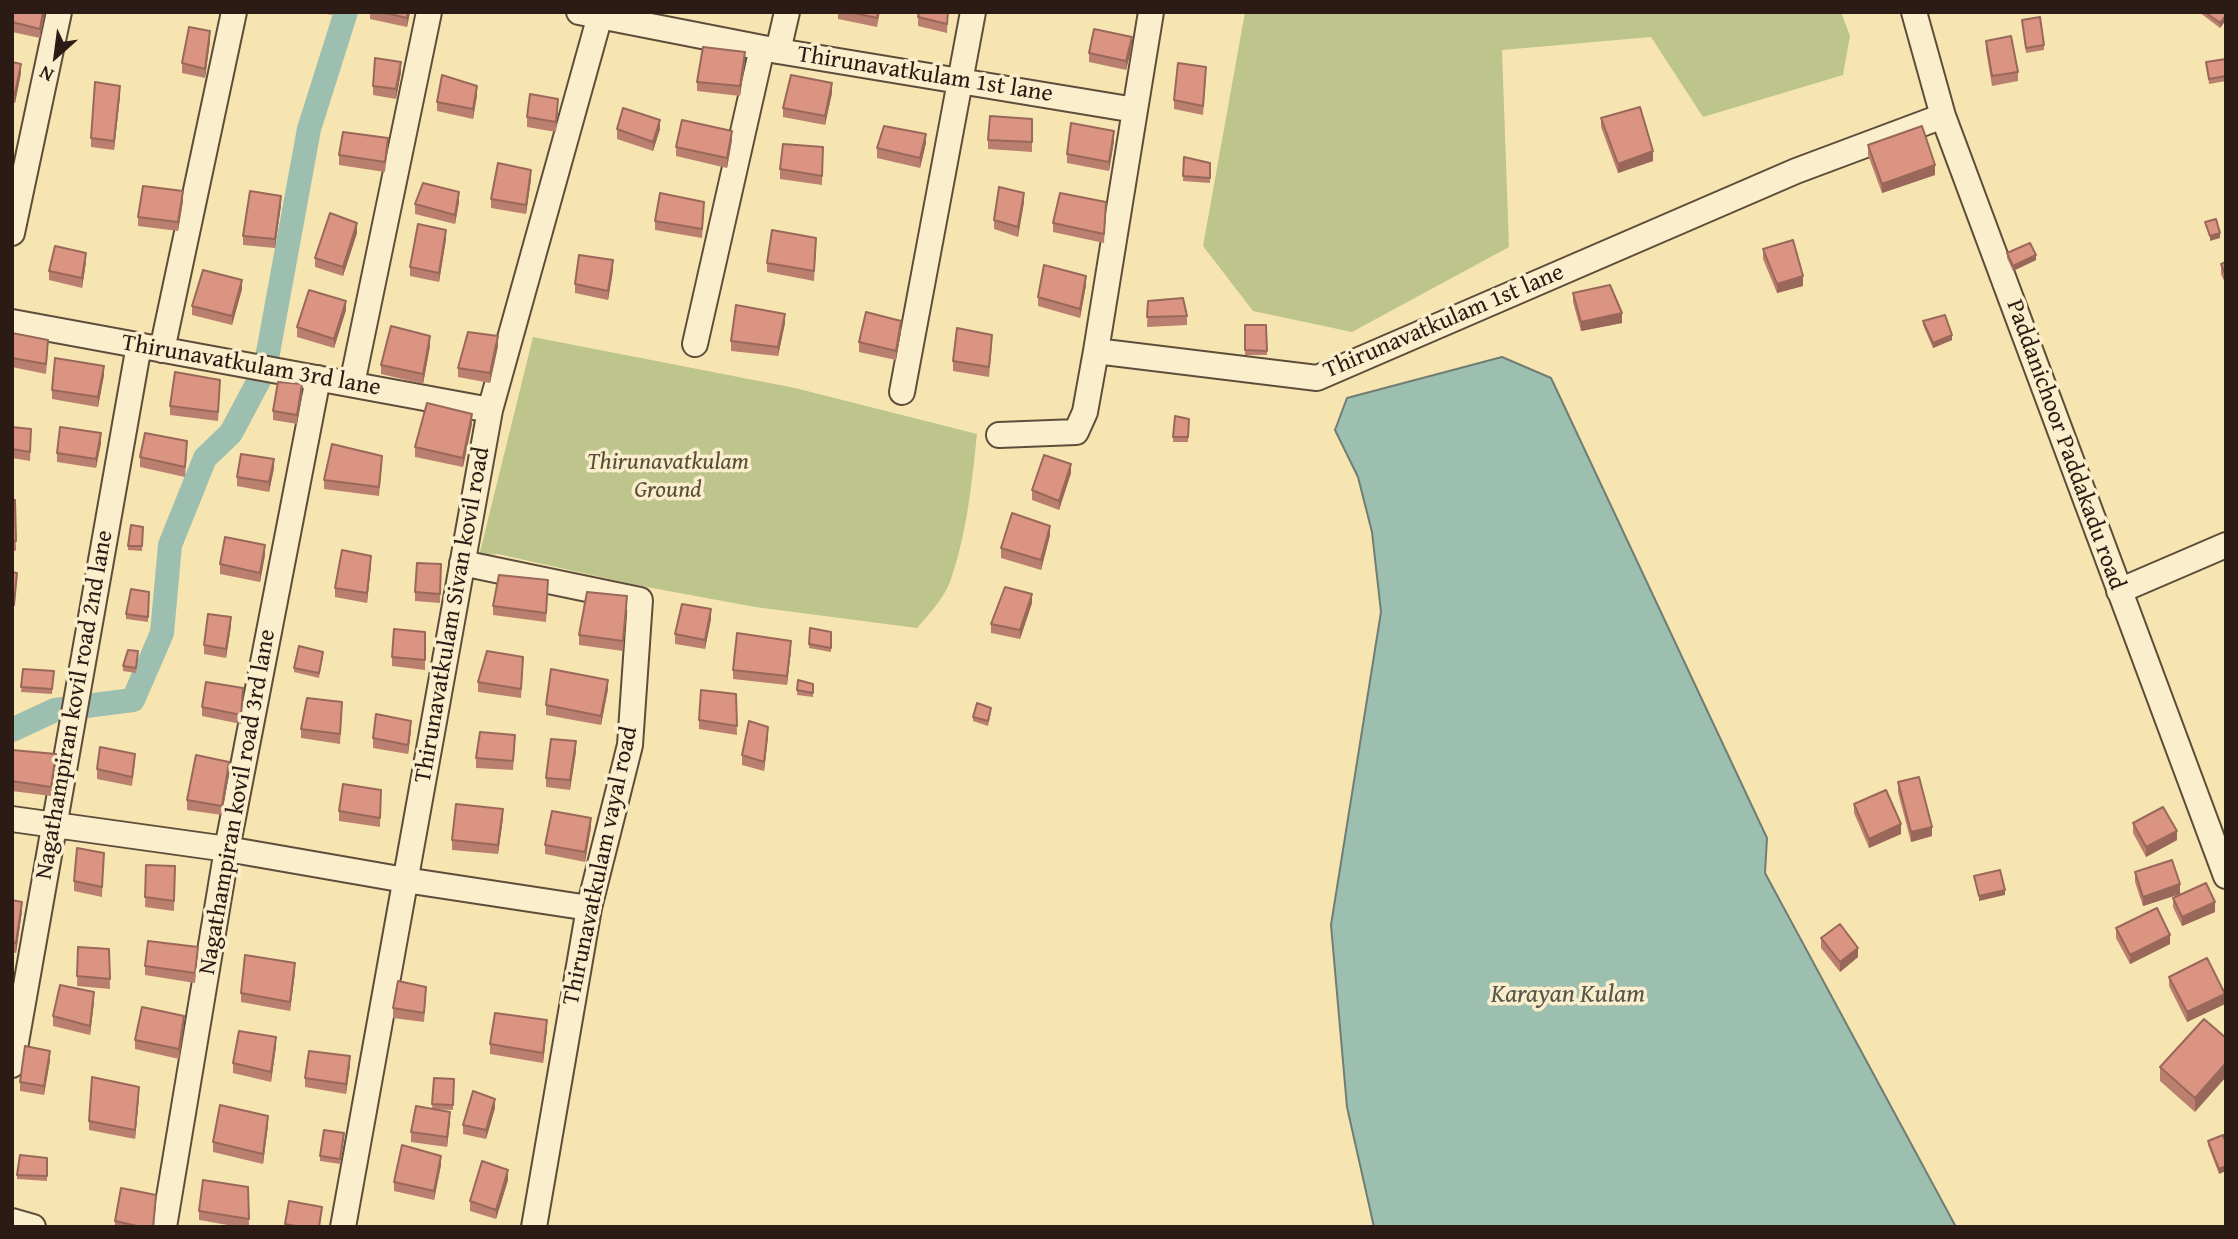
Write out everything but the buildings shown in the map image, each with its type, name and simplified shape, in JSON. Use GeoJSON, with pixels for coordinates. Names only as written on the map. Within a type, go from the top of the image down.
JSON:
{"type":"FeatureCollection","features":[{"type":"Feature","properties":{"kind":"street"},"geometry":{"type":"LineString","coordinates":[[12,233],[59,12]]}},
{"type":"Feature","properties":{"kind":"street","name":"Nagathampiran kovil road 2nd lane"},"geometry":{"type":"LineString","coordinates":[[12,1065],[54,826],[151,347],[234,12]]}},
{"type":"Feature","properties":{"kind":"street"},"geometry":{"type":"LineString","coordinates":[[352,384],[429,12]]}},
{"type":"Feature","properties":{"kind":"street"},"geometry":{"type":"LineString","coordinates":[[695,344],[770,49],[787,12]]}},
{"type":"Feature","properties":{"kind":"street"},"geometry":{"type":"LineString","coordinates":[[902,392],[973,12]]}},
{"type":"Feature","properties":{"kind":"street"},"geometry":{"type":"LineString","coordinates":[[999,435],[1076,432],[1085,412],[1152,12]]}},
{"type":"Feature","properties":{"kind":"street","name":"Paddanichoor Paddakadu road"},"geometry":{"type":"LineString","coordinates":[[1914,12],[1943,116],[2226,876]]}},
{"type":"Feature","properties":{"kind":"street","name":"Thirunavatkulam 1st lane"},"geometry":{"type":"LineString","coordinates":[[593,14],[770,49],[1135,110]]}},
{"type":"Feature","properties":{"kind":"street","name":"Thirunavatkulam Sivan kovil road"},"geometry":{"type":"LineString","coordinates":[[343,1227],[490,410],[593,14]]}},
{"type":"Feature","properties":{"kind":"street","name":"Thirunavatkulam 1st lane"},"geometry":{"type":"LineString","coordinates":[[1096,351],[1317,378],[1796,171],[1943,116]]}},
{"type":"Feature","properties":{"kind":"street","name":"Thirunavatkulam 3rd lane"},"geometry":{"type":"LineString","coordinates":[[12,322],[490,410]]}},
{"type":"Feature","properties":{"kind":"street","name":"Nagathampiran kovil road 3rd lane"},"geometry":{"type":"LineString","coordinates":[[164,1227],[228,849],[318,378]]}},
{"type":"Feature","properties":{"kind":"street"},"geometry":{"type":"LineString","coordinates":[[2119,591],[2226,545]]}},
{"type":"Feature","properties":{"kind":"street","name":"Thirunavatkulam vayal road"},"geometry":{"type":"LineString","coordinates":[[462,563],[640,600],[630,745],[589,908],[534,1227]]}},
{"type":"Feature","properties":{"kind":"street"},"geometry":{"type":"LineString","coordinates":[[12,819],[228,849],[589,908]]}},
{"type":"Feature","properties":{"kind":"street"},"geometry":{"type":"LineString","coordinates":[[12,1221],[33,1227]]}},
{"type":"Feature","properties":{"kind":"green space"},"geometry":{"type":"Polygon","coordinates":[[[1245,12],[1841,12],[1850,36],[1843,75],[1703,117],[1651,37],[1502,50],[1509,247],[1352,332],[1253,311],[1203,246],[1245,12]]]}},
{"type":"Feature","properties":{"kind":"green space","name":"Thirunavatkulam Ground"},"geometry":{"type":"Polygon","coordinates":[[[533,337],[795,388],[977,434],[965,526],[951,579],[941,598],[917,628],[755,607],[636,585],[498,554],[479,556],[533,337]]]}},
{"type":"Feature","properties":{"kind":"water","name":"Karayan Kulam"},"geometry":{"type":"Polygon","coordinates":[[[1502,357],[1551,378],[1767,838],[1765,873],[1956,1227],[1374,1227],[1347,1107],[1331,925],[1381,612],[1372,532],[1358,477],[1335,430],[1347,398],[1502,357]]]}},
{"type":"Feature","properties":{"kind":"waterway"},"geometry":{"type":"LineString","coordinates":[[12,730],[55,710],[133,700],[162,633],[170,545],[205,458],[231,433],[265,369],[309,129],[346,12]]}}]}
